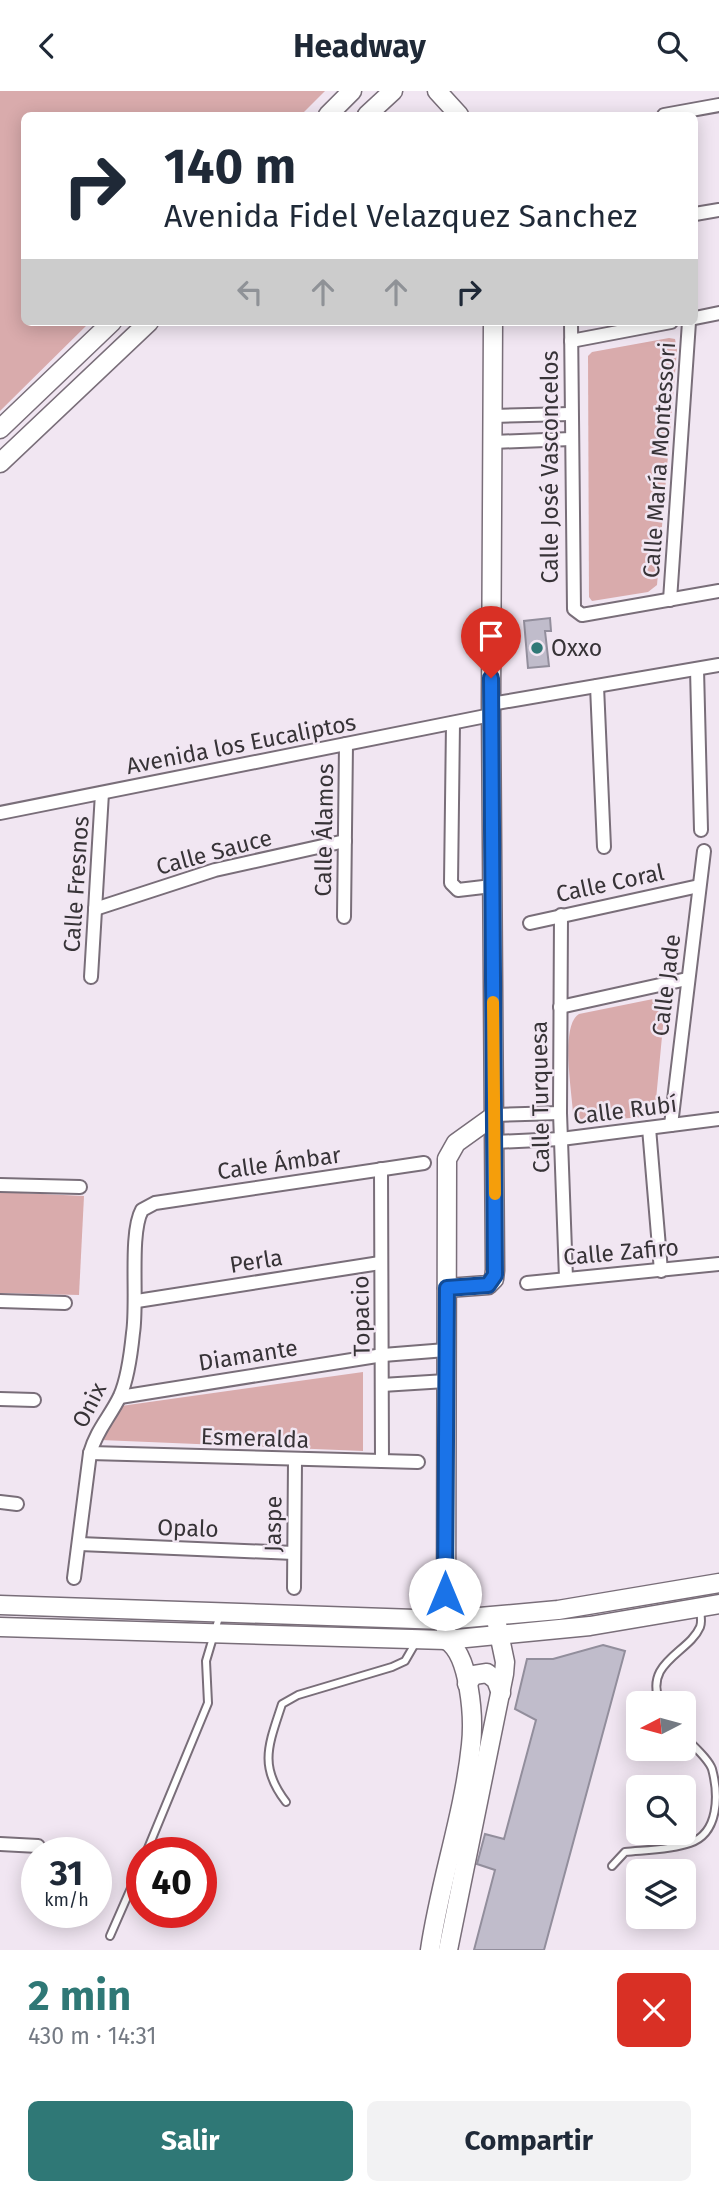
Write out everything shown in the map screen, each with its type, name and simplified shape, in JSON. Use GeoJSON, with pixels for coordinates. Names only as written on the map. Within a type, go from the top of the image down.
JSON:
{"type":"FeatureCollection","features":[{"type":"Feature","properties":{"kind":"street"},"geometry":{"type":"LineString","coordinates":[[331,112],[352,91]]}},
{"type":"Feature","properties":{"kind":"street"},"geometry":{"type":"LineString","coordinates":[[370,112],[393,91]]}},
{"type":"Feature","properties":{"kind":"street"},"geometry":{"type":"LineString","coordinates":[[438,91],[456,112]]}},
{"type":"Feature","properties":{"kind":"street"},"geometry":{"type":"LineString","coordinates":[[680,112],[719,105]]}},
{"type":"Feature","properties":{"kind":"street"},"geometry":{"type":"LineString","coordinates":[[698,214],[719,210]]}},
{"type":"Feature","properties":{"kind":"street"},"geometry":{"type":"LineString","coordinates":[[698,317],[719,313]]}},
{"type":"Feature","properties":{"kind":"street"},"geometry":{"type":"LineString","coordinates":[[0,429],[108,326]]}},
{"type":"Feature","properties":{"kind":"street"},"geometry":{"type":"LineString","coordinates":[[0,464],[145,326]]}},
{"type":"Feature","properties":{"kind":"street"},"geometry":{"type":"LineString","coordinates":[[447,1288],[485,1286],[494,1279],[491,709],[493,326]]}},
{"type":"Feature","properties":{"kind":"street","name":"Calle José Vasconcelos"},"geometry":{"type":"LineString","coordinates":[[571,326],[572,602],[576,611],[582,615],[670,600]]}},
{"type":"Feature","properties":{"kind":"street"},"geometry":{"type":"LineString","coordinates":[[571,341],[650,326]]}},
{"type":"Feature","properties":{"kind":"street","name":"Calle María Montessori"},"geometry":{"type":"LineString","coordinates":[[670,600],[689,326]]}},
{"type":"Feature","properties":{"kind":"street"},"geometry":{"type":"LineString","coordinates":[[493,416],[571,414]]}},
{"type":"Feature","properties":{"kind":"street"},"geometry":{"type":"LineString","coordinates":[[493,442],[571,439]]}},
{"type":"Feature","properties":{"kind":"street"},"geometry":{"type":"LineString","coordinates":[[670,600],[719,591]]}},
{"type":"Feature","properties":{"kind":"street","name":"Avenida los Eucaliptos"},"geometry":{"type":"LineString","coordinates":[[0,813],[453,723],[491,709],[597,686],[719,665]]}},
{"type":"Feature","properties":{"kind":"street"},"geometry":{"type":"LineString","coordinates":[[697,669],[701,830]]}},
{"type":"Feature","properties":{"kind":"street"},"geometry":{"type":"LineString","coordinates":[[597,686],[604,847]]}},
{"type":"Feature","properties":{"kind":"street"},"geometry":{"type":"LineString","coordinates":[[453,723],[451,883],[458,890],[492,886]]}},
{"type":"Feature","properties":{"kind":"street","name":"Calle Álamos"},"geometry":{"type":"LineString","coordinates":[[344,917],[346,744]]}},
{"type":"Feature","properties":{"kind":"street","name":"Calle Fresnos"},"geometry":{"type":"LineString","coordinates":[[91,977],[102,793]]}},
{"type":"Feature","properties":{"kind":"street","name":"Calle Sauce"},"geometry":{"type":"LineString","coordinates":[[95,909],[215,870],[345,841]]}},
{"type":"Feature","properties":{"kind":"street","name":"Calle Jade"},"geometry":{"type":"LineString","coordinates":[[671,1125],[704,851]]}},
{"type":"Feature","properties":{"kind":"street","name":"Calle Coral"},"geometry":{"type":"LineString","coordinates":[[530,923],[699,886]]}},
{"type":"Feature","properties":{"kind":"street","name":"Calle Turquesa"},"geometry":{"type":"LineString","coordinates":[[561,915],[560,1113],[566,1278]]}},
{"type":"Feature","properties":{"kind":"street"},"geometry":{"type":"LineString","coordinates":[[560,1007],[687,979]]}},
{"type":"Feature","properties":{"kind":"street","name":"Calle Rubí"},"geometry":{"type":"LineString","coordinates":[[495,1115],[560,1113]]}},
{"type":"Feature","properties":{"kind":"street"},"geometry":{"type":"LineString","coordinates":[[446,1640],[447,1159],[456,1143],[495,1115]]}},
{"type":"Feature","properties":{"kind":"street","name":"Calle Rubí"},"geometry":{"type":"LineString","coordinates":[[495,1142],[561,1139],[719,1119]]}},
{"type":"Feature","properties":{"kind":"street"},"geometry":{"type":"LineString","coordinates":[[649,1128],[661,1271]]}},
{"type":"Feature","properties":{"kind":"street","name":"Calle Ámbar"},"geometry":{"type":"LineString","coordinates":[[142,1210],[155,1203],[424,1163]]}},
{"type":"Feature","properties":{"kind":"street","name":"Topacio"},"geometry":{"type":"LineString","coordinates":[[381,1169],[382,1461]]}},
{"type":"Feature","properties":{"kind":"street"},"geometry":{"type":"LineString","coordinates":[[0,1185],[80,1187]]}},
{"type":"Feature","properties":{"kind":"street","name":"Onix"},"geometry":{"type":"LineString","coordinates":[[74,1578],[90,1453],[96,1433],[120,1397],[129,1359],[137,1301],[136,1229],[142,1210]]}},
{"type":"Feature","properties":{"kind":"street","name":"Perla"},"geometry":{"type":"LineString","coordinates":[[137,1301],[380,1263]]}},
{"type":"Feature","properties":{"kind":"street","name":"Calle Zafiro"},"geometry":{"type":"LineString","coordinates":[[527,1283],[719,1264]]}},
{"type":"Feature","properties":{"kind":"street"},"geometry":{"type":"LineString","coordinates":[[0,1301],[65,1303]]}},
{"type":"Feature","properties":{"kind":"street","name":"Diamante"},"geometry":{"type":"LineString","coordinates":[[120,1397],[383,1355],[446,1350]]}},
{"type":"Feature","properties":{"kind":"street"},"geometry":{"type":"LineString","coordinates":[[383,1385],[446,1381]]}},
{"type":"Feature","properties":{"kind":"street"},"geometry":{"type":"LineString","coordinates":[[0,1399],[34,1400]]}},
{"type":"Feature","properties":{"kind":"street","name":"Esmeralda"},"geometry":{"type":"LineString","coordinates":[[90,1453],[295,1461],[418,1462]]}},
{"type":"Feature","properties":{"kind":"street","name":"Jaspe"},"geometry":{"type":"LineString","coordinates":[[294,1588],[295,1461]]}},
{"type":"Feature","properties":{"kind":"street"},"geometry":{"type":"LineString","coordinates":[[0,1502],[16,1504]]}},
{"type":"Feature","properties":{"kind":"street","name":"Opalo"},"geometry":{"type":"LineString","coordinates":[[80,1545],[294,1553]]}},
{"type":"Feature","properties":{"kind":"street"},"geometry":{"type":"LineString","coordinates":[[0,1627],[216,1632],[419,1629],[445,1620],[495,1617],[719,1583]]}},
{"type":"Feature","properties":{"kind":"street"},"geometry":{"type":"LineString","coordinates":[[446,1640],[590,1626],[719,1604]]}},
{"type":"Feature","properties":{"kind":"street"},"geometry":{"type":"LineString","coordinates":[[0,1605],[220,1614],[419,1629],[446,1640],[461,1655],[467,1683],[471,1746],[430,1950]]}},
{"type":"Feature","properties":{"kind":"street"},"geometry":{"type":"LineString","coordinates":[[448,1950],[501,1693],[505,1662],[495,1617]]}},
{"type":"Feature","properties":{"kind":"street"},"geometry":{"type":"LineString","coordinates":[[467,1683],[474,1675],[488,1673],[496,1680],[501,1693]]}},
{"type":"Feature","properties":{"kind":"street"},"geometry":{"type":"LineString","coordinates":[[0,1844],[21,1845]]}},
{"type":"Feature","properties":{"kind":"lane"},"geometry":{"type":"LineString","coordinates":[[656,1691],[659,1673],[699,1630],[700,1607]]}},
{"type":"Feature","properties":{"kind":"lane"},"geometry":{"type":"LineString","coordinates":[[153,1837],[208,1703],[206,1661],[220,1614]]}},
{"type":"Feature","properties":{"kind":"lane"},"geometry":{"type":"LineString","coordinates":[[286,1802],[272,1784],[267,1749],[282,1704],[298,1695],[405,1661],[419,1629]]}},
{"type":"Feature","properties":{"kind":"lane"},"geometry":{"type":"LineString","coordinates":[[612,1866],[625,1852],[690,1843],[706,1834],[715,1819],[718,1792],[712,1767],[696,1749]]}},
{"type":"Feature","properties":{"kind":"lane"},"geometry":{"type":"LineString","coordinates":[[110,1936],[126,1900]]}},
{"type":"Feature","properties":{"kind":"shaded area"},"geometry":{"type":"Polygon","coordinates":[[[0,91],[325,91],[304,112],[21,112],[21,326],[86,326],[0,411],[0,91]]]}},
{"type":"Feature","properties":{"kind":"shaded area"},"geometry":{"type":"Polygon","coordinates":[[[675,339],[677,350],[657,585],[648,592],[592,601],[589,597],[588,356],[592,352],[675,339]]]}},
{"type":"Feature","properties":{"kind":"shaded area"},"geometry":{"type":"Polygon","coordinates":[[[663,999],[665,1005],[655,1110],[643,1117],[578,1122],[573,1113],[568,1060],[573,1021],[579,1014],[663,999]]]}},
{"type":"Feature","properties":{"kind":"shaded area"},"geometry":{"type":"Polygon","coordinates":[[[0,1192],[84,1196],[79,1295],[0,1293],[0,1192]]]}},
{"type":"Feature","properties":{"kind":"shaded area"},"geometry":{"type":"Polygon","coordinates":[[[363,1372],[363,1451],[101,1440],[121,1406],[363,1372]]]}},
{"type":"Feature","properties":{"kind":"building","name":"Oxxo"},"geometry":{"type":"Polygon","coordinates":[[[550,618],[551,631],[545,631],[549,666],[528,668],[524,621],[550,618]]]}},
{"type":"Feature","properties":{"kind":"building"},"geometry":{"type":"Polygon","coordinates":[[[603,1645],[625,1651],[544,1950],[474,1950],[495,1870],[477,1864],[485,1834],[504,1839],[536,1720],[515,1709],[527,1659],[553,1659],[603,1645]]]}},
{"type":"Feature","properties":{"kind":"slow traffic"},"geometry":{"type":"LineString","coordinates":[[493,1002],[495,1194]]}},
{"type":"Feature","properties":{"kind":"place","name":"Oxxo"},"geometry":{"type":"Point","coordinates":[537,648]}},
{"type":"Feature","properties":{"kind":"route"},"geometry":{"type":"LineString","coordinates":[[445,1594],[447,1288],[488,1285],[493,1282],[495,1275],[491,678]]}}]}
